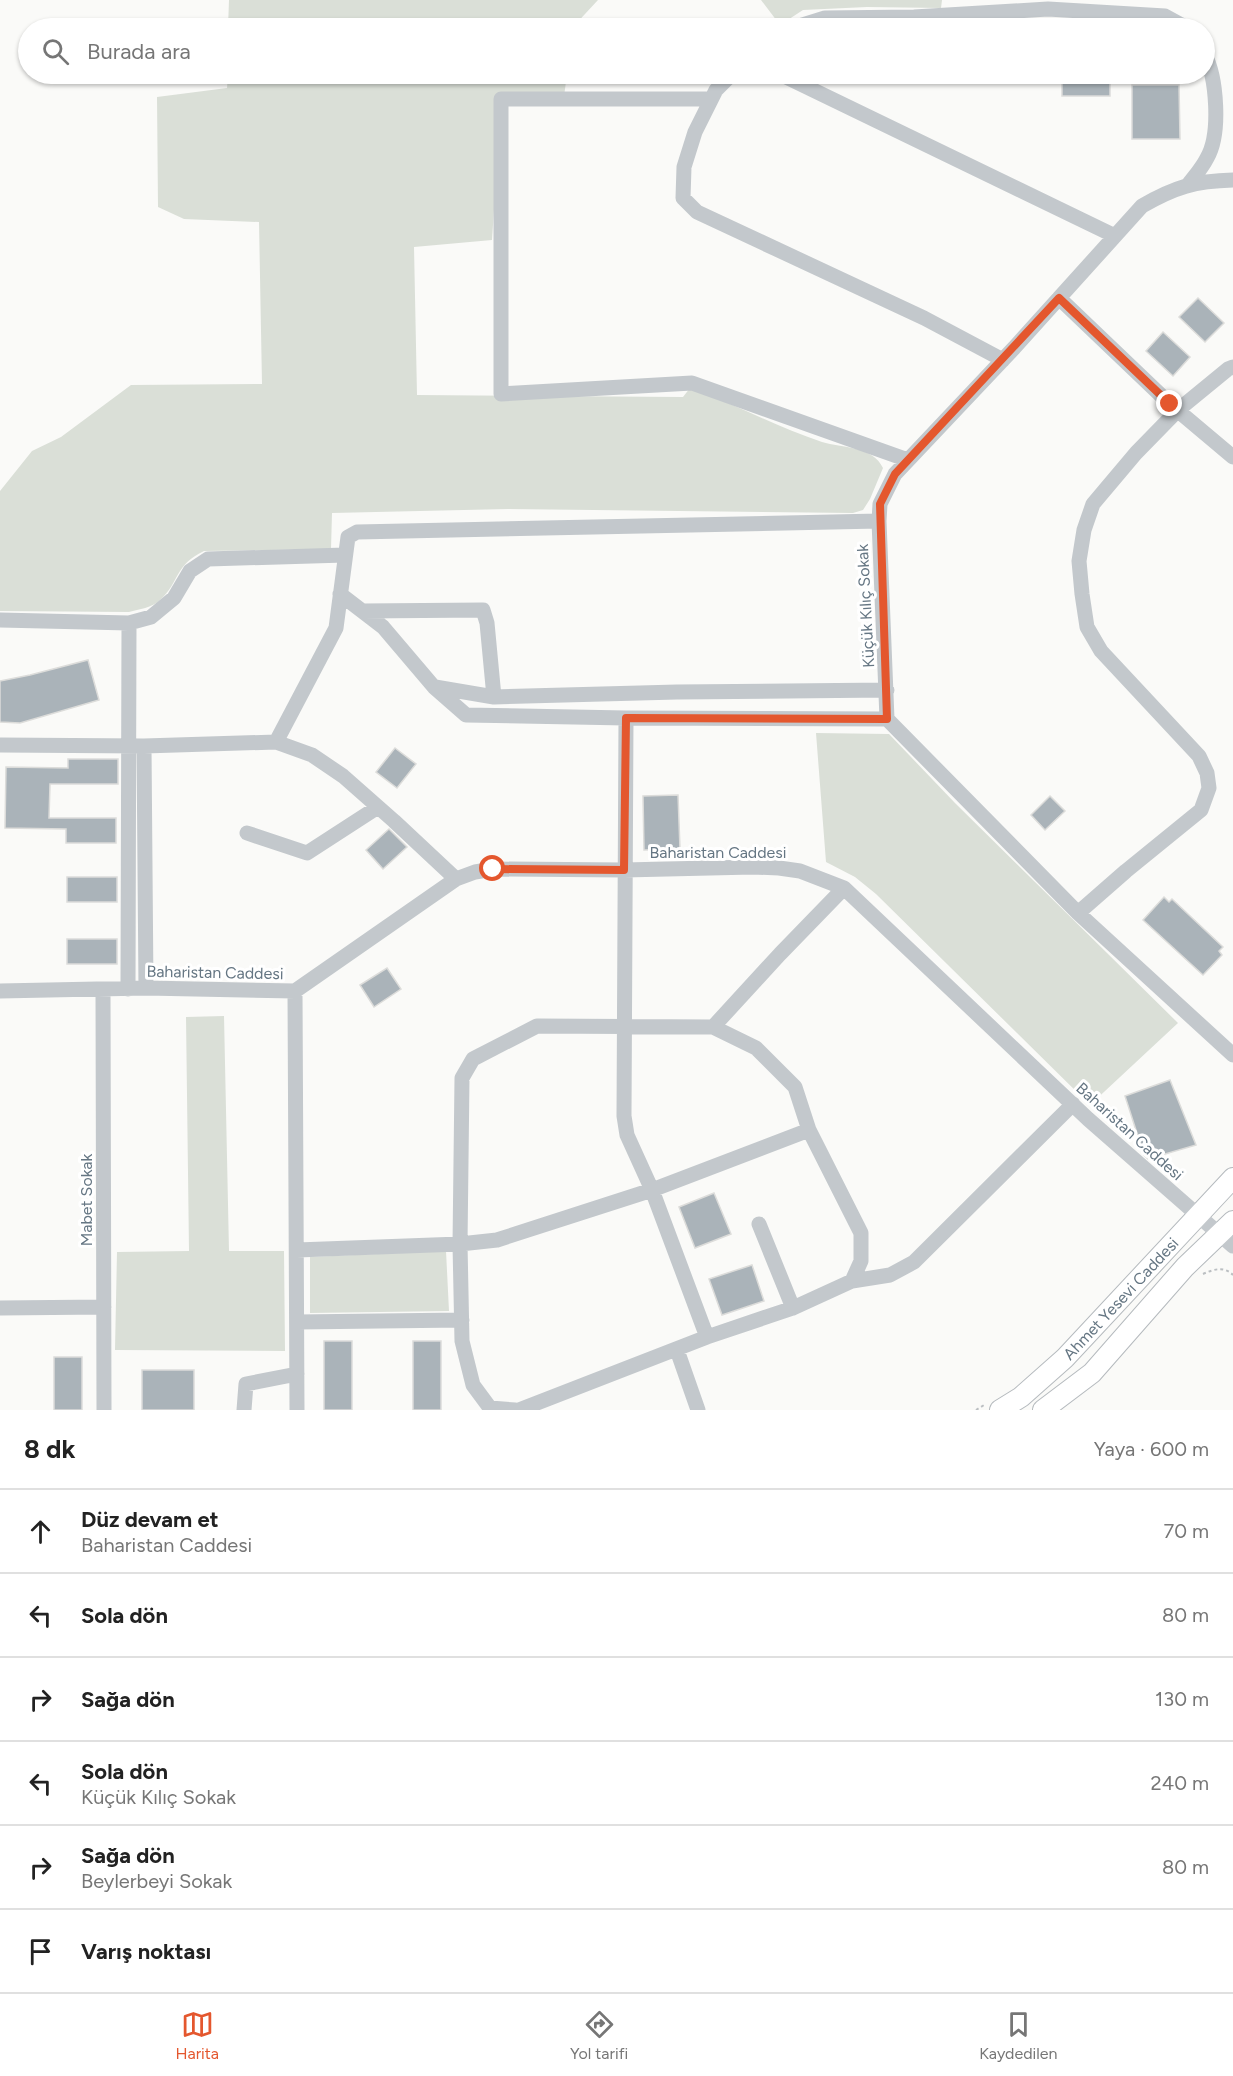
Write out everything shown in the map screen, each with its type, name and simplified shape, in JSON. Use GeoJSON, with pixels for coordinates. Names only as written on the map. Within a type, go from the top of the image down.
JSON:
{"type":"FeatureCollection","features":[{"type":"Feature","properties":{"kind":"main road","name":"Ahmet Yesevi Caddesi"},"geometry":{"type":"LineString","coordinates":[[1000,1410],[1022,1397],[1065,1358],[1233,1178]]}},
{"type":"Feature","properties":{"kind":"main road","name":"Ahmet Yesevi Caddesi"},"geometry":{"type":"LineString","coordinates":[[1043,1410],[1092,1373],[1185,1267],[1229,1234]]}},
{"type":"Feature","properties":{"kind":"street"},"geometry":{"type":"LineString","coordinates":[[825,18],[950,7],[1048,9],[1169,18]]}},
{"type":"Feature","properties":{"kind":"street"},"geometry":{"type":"LineString","coordinates":[[722,84],[716,90],[695,132],[684,167],[683,198],[698,212],[924,318],[1003,360]]}},
{"type":"Feature","properties":{"kind":"street"},"geometry":{"type":"LineString","coordinates":[[801,84],[1115,236]]}},
{"type":"Feature","properties":{"kind":"street"},"geometry":{"type":"LineString","coordinates":[[1188,185],[1208,157],[1214,130],[1216,96],[1214,84]]}},
{"type":"Feature","properties":{"kind":"street"},"geometry":{"type":"LineString","coordinates":[[711,99],[501,99],[501,394],[692,383],[908,460]]}},
{"type":"Feature","properties":{"kind":"street","name":"Küçük Kılıç Sokak"},"geometry":{"type":"LineString","coordinates":[[887,719],[879,521],[880,504],[895,474],[1003,360],[1142,206],[1169,190],[1205,181],[1233,180]]}},
{"type":"Feature","properties":{"kind":"street"},"geometry":{"type":"LineString","coordinates":[[1059,298],[1178,410],[1233,457]]}},
{"type":"Feature","properties":{"kind":"street"},"geometry":{"type":"LineString","coordinates":[[1078,913],[1201,810],[1209,788],[1207,773],[1199,756],[1101,651],[1087,627],[1079,561],[1084,530],[1093,504],[1136,453],[1178,410],[1233,367]]}},
{"type":"Feature","properties":{"kind":"street"},"geometry":{"type":"LineString","coordinates":[[276,742],[336,628],[348,537],[357,532],[879,521]]}},
{"type":"Feature","properties":{"kind":"street"},"geometry":{"type":"LineString","coordinates":[[0,620],[129,623],[152,617],[160,611],[174,598],[190,571],[208,559],[345,555]]}},
{"type":"Feature","properties":{"kind":"street"},"geometry":{"type":"LineString","coordinates":[[340,594],[383,627],[434,687],[466,715],[887,719],[1078,913],[1233,1055]]}},
{"type":"Feature","properties":{"kind":"street"},"geometry":{"type":"LineString","coordinates":[[363,611],[483,610],[487,623],[494,697]]}},
{"type":"Feature","properties":{"kind":"street"},"geometry":{"type":"LineString","coordinates":[[129,623],[137,746],[146,988]]}},
{"type":"Feature","properties":{"kind":"street"},"geometry":{"type":"LineString","coordinates":[[434,687],[494,697],[887,690]]}},
{"type":"Feature","properties":{"kind":"street"},"geometry":{"type":"LineString","coordinates":[[626,718],[624,1116],[627,1135],[652,1190],[707,1337]]}},
{"type":"Feature","properties":{"kind":"street"},"geometry":{"type":"LineString","coordinates":[[0,745],[137,746],[276,742],[312,755],[343,776],[456,879]]}},
{"type":"Feature","properties":{"kind":"street"},"geometry":{"type":"LineString","coordinates":[[128,989],[137,746]]}},
{"type":"Feature","properties":{"kind":"street"},"geometry":{"type":"LineString","coordinates":[[248,832],[306,853],[378,807]]}},
{"type":"Feature","properties":{"kind":"street","name":"Baharistan Caddesi"},"geometry":{"type":"LineString","coordinates":[[0,991],[146,988],[295,991],[456,879],[475,872],[509,867],[624,870],[753,867],[800,871],[844,888],[1073,1104],[1197,1216],[1229,1234]]}},
{"type":"Feature","properties":{"kind":"street"},"geometry":{"type":"LineString","coordinates":[[713,1027],[844,888]]}},
{"type":"Feature","properties":{"kind":"street","name":"Mabet Sokak"},"geometry":{"type":"LineString","coordinates":[[103,989],[104,1410]]}},
{"type":"Feature","properties":{"kind":"street"},"geometry":{"type":"LineString","coordinates":[[295,991],[297,1410]]}},
{"type":"Feature","properties":{"kind":"street"},"geometry":{"type":"LineString","coordinates":[[852,1281],[861,1261],[861,1233],[809,1130],[795,1087],[756,1048],[713,1027],[537,1026],[473,1059],[462,1078],[460,1244],[462,1341],[473,1385],[490,1409],[517,1410],[707,1337],[793,1308],[852,1281],[890,1275],[914,1262],[1073,1104]]}},
{"type":"Feature","properties":{"kind":"street"},"geometry":{"type":"LineString","coordinates":[[297,1250],[460,1244],[498,1240],[652,1190],[809,1130]]}},
{"type":"Feature","properties":{"kind":"street"},"geometry":{"type":"LineString","coordinates":[[759,1224],[793,1308]]}},
{"type":"Feature","properties":{"kind":"street"},"geometry":{"type":"LineString","coordinates":[[0,1308],[104,1307]]}},
{"type":"Feature","properties":{"kind":"street"},"geometry":{"type":"LineString","coordinates":[[297,1322],[462,1320]]}},
{"type":"Feature","properties":{"kind":"street"},"geometry":{"type":"LineString","coordinates":[[677,1350],[698,1410]]}},
{"type":"Feature","properties":{"kind":"street"},"geometry":{"type":"LineString","coordinates":[[244,1410],[246,1384],[297,1374]]}},
{"type":"Feature","properties":{"kind":"path"},"geometry":{"type":"LineString","coordinates":[[1213,1269],[1229,1271],[1233,1275]]}},
{"type":"Feature","properties":{"kind":"shaded area"},"geometry":{"type":"Polygon","coordinates":[[[229,0],[598,0],[581,18],[228,18],[229,0]]]}},
{"type":"Feature","properties":{"kind":"shaded area"},"geometry":{"type":"Polygon","coordinates":[[[761,0],[942,0],[941,8],[867,7],[803,10],[791,18],[775,18],[761,0]]]}},
{"type":"Feature","properties":{"kind":"shaded area"},"geometry":{"type":"Polygon","coordinates":[[[227,84],[566,84],[563,104],[501,103],[492,240],[414,247],[417,395],[683,397],[690,388],[805,436],[872,455],[883,468],[863,510],[853,513],[508,509],[332,513],[331,549],[204,551],[187,562],[160,600],[145,608],[129,612],[0,611],[0,491],[32,451],[61,437],[131,385],[262,384],[259,222],[184,219],[158,207],[157,97],[227,88],[227,84]]]}},
{"type":"Feature","properties":{"kind":"shaded area"},"geometry":{"type":"Polygon","coordinates":[[[816,733],[889,734],[955,803],[1178,1023],[1090,1105],[876,894],[855,877],[826,862],[816,733]]]}},
{"type":"Feature","properties":{"kind":"shaded area"},"geometry":{"type":"Polygon","coordinates":[[[224,1016],[229,1251],[284,1251],[285,1351],[115,1350],[117,1252],[189,1251],[186,1017],[224,1016]]]}},
{"type":"Feature","properties":{"kind":"shaded area"},"geometry":{"type":"Polygon","coordinates":[[[446,1251],[449,1311],[310,1313],[310,1257],[446,1251]]]}},
{"type":"Feature","properties":{"kind":"building"},"geometry":{"type":"Polygon","coordinates":[[[1062,84],[1110,84],[1110,96],[1062,96],[1062,84]]]}},
{"type":"Feature","properties":{"kind":"building"},"geometry":{"type":"Polygon","coordinates":[[[1132,85],[1179,85],[1180,139],[1132,139],[1132,85]]]}},
{"type":"Feature","properties":{"kind":"building"},"geometry":{"type":"Polygon","coordinates":[[[1198,298],[1224,323],[1205,342],[1179,317],[1198,298]]]}},
{"type":"Feature","properties":{"kind":"building"},"geometry":{"type":"Polygon","coordinates":[[[1163,332],[1190,357],[1173,376],[1146,351],[1163,332]]]}},
{"type":"Feature","properties":{"kind":"building"},"geometry":{"type":"Polygon","coordinates":[[[88,660],[99,700],[20,723],[0,722],[0,681],[88,660]]]}},
{"type":"Feature","properties":{"kind":"building"},"geometry":{"type":"Polygon","coordinates":[[[395,748],[416,764],[397,788],[376,772],[395,748]]]}},
{"type":"Feature","properties":{"kind":"building"},"geometry":{"type":"Polygon","coordinates":[[[68,759],[118,759],[118,784],[50,784],[49,818],[116,818],[116,843],[66,843],[66,829],[5,828],[6,767],[68,768],[68,759]]]}},
{"type":"Feature","properties":{"kind":"building"},"geometry":{"type":"Polygon","coordinates":[[[678,795],[680,849],[644,850],[643,796],[678,795]]]}},
{"type":"Feature","properties":{"kind":"building"},"geometry":{"type":"Polygon","coordinates":[[[1050,796],[1065,811],[1045,830],[1031,815],[1050,796]]]}},
{"type":"Feature","properties":{"kind":"building"},"geometry":{"type":"Polygon","coordinates":[[[389,829],[407,847],[383,869],[366,850],[389,829]]]}},
{"type":"Feature","properties":{"kind":"building"},"geometry":{"type":"Polygon","coordinates":[[[67,877],[117,877],[117,902],[67,902],[67,877]]]}},
{"type":"Feature","properties":{"kind":"building"},"geometry":{"type":"Polygon","coordinates":[[[1164,897],[1169,902],[1172,899],[1223,947],[1219,951],[1222,955],[1203,975],[1143,920],[1164,897]]]}},
{"type":"Feature","properties":{"kind":"building"},"geometry":{"type":"Polygon","coordinates":[[[67,939],[117,939],[117,964],[67,964],[67,939]]]}},
{"type":"Feature","properties":{"kind":"building"},"geometry":{"type":"Polygon","coordinates":[[[387,968],[401,989],[374,1007],[360,985],[387,968]]]}},
{"type":"Feature","properties":{"kind":"building"},"geometry":{"type":"Polygon","coordinates":[[[1170,1080],[1196,1145],[1148,1159],[1144,1155],[1125,1096],[1170,1080]]]}},
{"type":"Feature","properties":{"kind":"building"},"geometry":{"type":"Polygon","coordinates":[[[714,1193],[731,1234],[695,1248],[679,1207],[714,1193]]]}},
{"type":"Feature","properties":{"kind":"building"},"geometry":{"type":"Polygon","coordinates":[[[752,1265],[764,1301],[722,1315],[709,1279],[752,1265]]]}},
{"type":"Feature","properties":{"kind":"building"},"geometry":{"type":"Polygon","coordinates":[[[324,1341],[352,1341],[352,1410],[324,1410],[324,1341]]]}},
{"type":"Feature","properties":{"kind":"building"},"geometry":{"type":"Polygon","coordinates":[[[413,1341],[441,1341],[441,1410],[413,1410],[413,1341]]]}},
{"type":"Feature","properties":{"kind":"building"},"geometry":{"type":"Polygon","coordinates":[[[54,1357],[82,1357],[82,1410],[54,1410],[54,1357]]]}},
{"type":"Feature","properties":{"kind":"building"},"geometry":{"type":"Polygon","coordinates":[[[142,1370],[194,1370],[194,1410],[142,1410],[142,1370]]]}},
{"type":"Feature","properties":{"kind":"route"},"geometry":{"type":"LineString","coordinates":[[493,869],[509,867],[624,870],[626,718],[887,719],[880,504],[895,474],[1059,298],[1170,404]]}}]}
